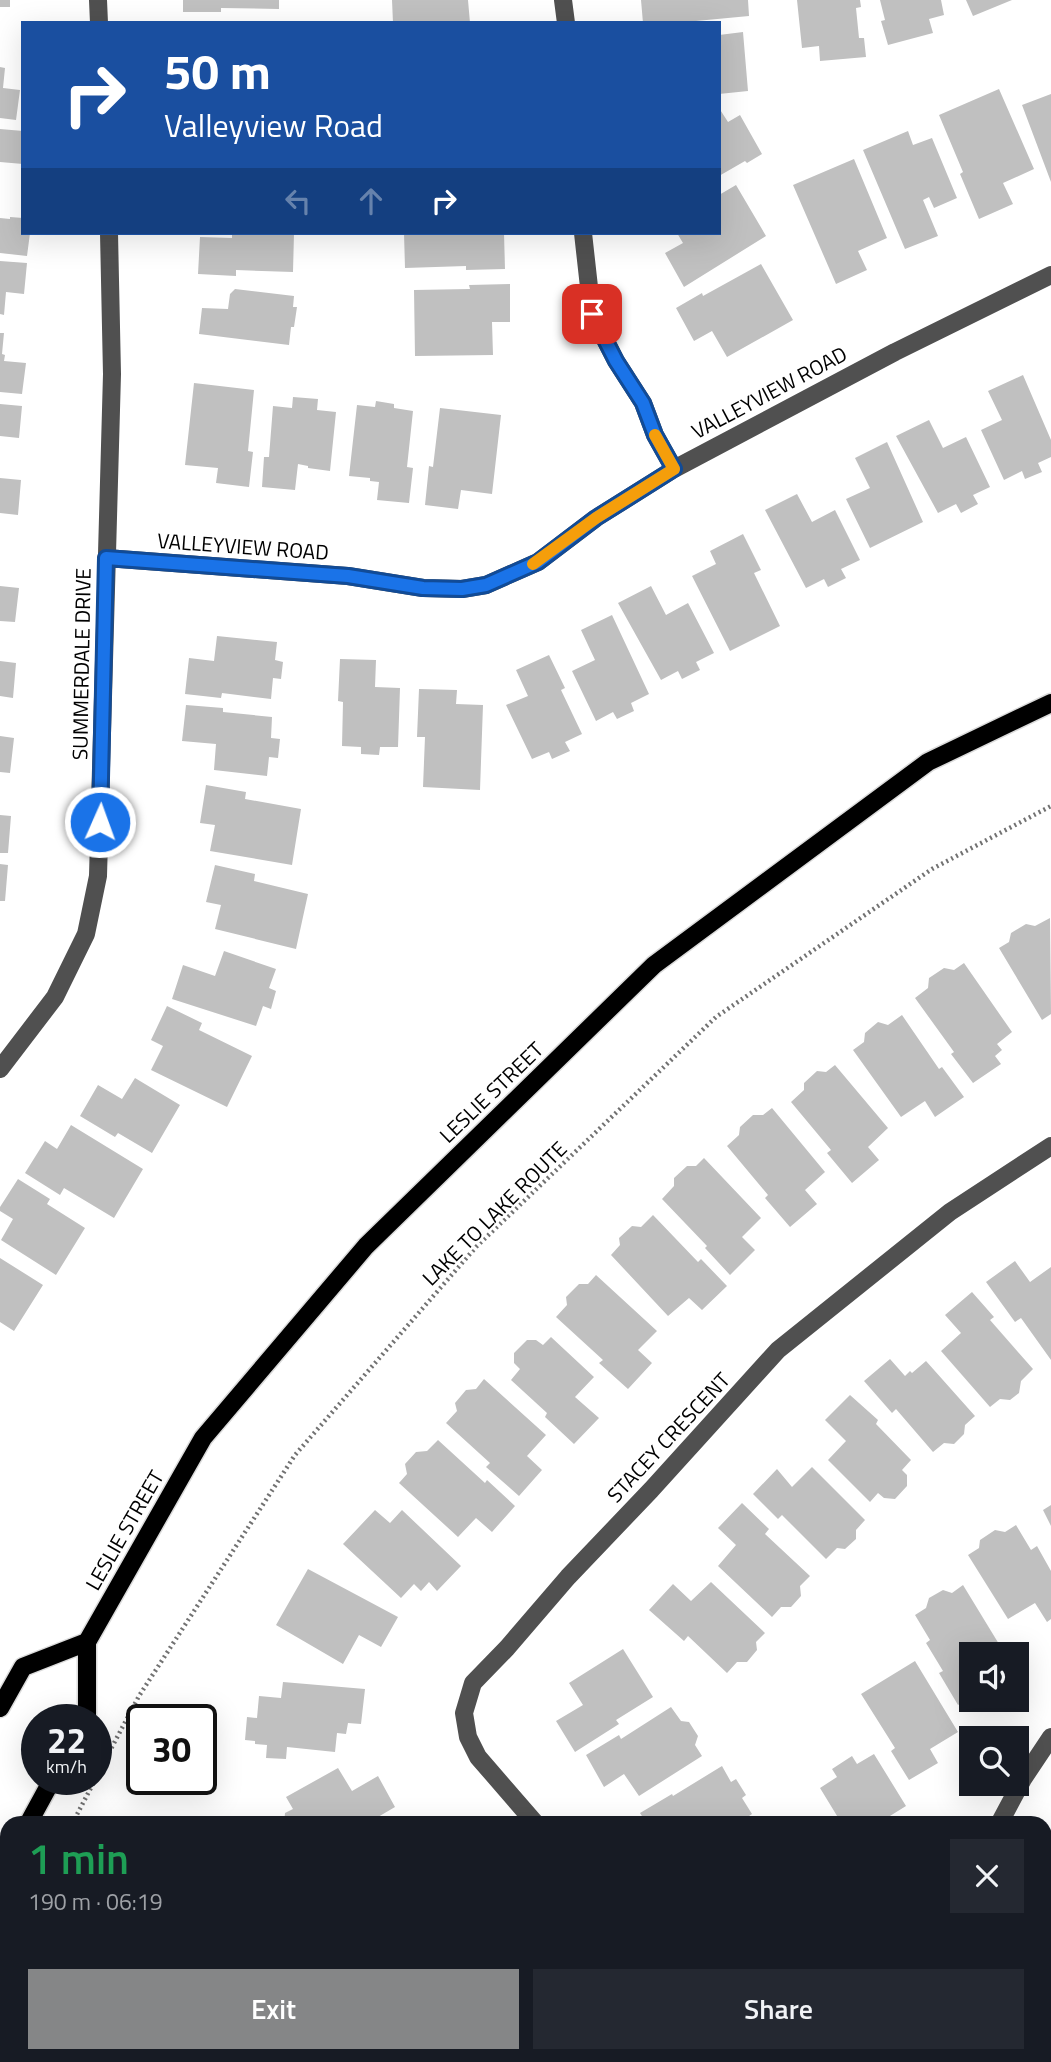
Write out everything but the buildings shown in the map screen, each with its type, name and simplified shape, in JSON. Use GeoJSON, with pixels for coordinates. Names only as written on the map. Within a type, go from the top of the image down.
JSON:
{"type":"FeatureCollection","features":[{"type":"Feature","properties":{"kind":"main road","name":"LESLIE STREET"},"geometry":{"type":"LineString","coordinates":[[87,1704],[87,1642],[203,1438],[366,1246],[653,965],[928,762],[1051,703]]}},
{"type":"Feature","properties":{"kind":"main road"},"geometry":{"type":"LineString","coordinates":[[0,1708],[23,1667],[87,1642]]}},
{"type":"Feature","properties":{"kind":"main road"},"geometry":{"type":"LineString","coordinates":[[32,1816],[44,1795]]}},
{"type":"Feature","properties":{"kind":"street"},"geometry":{"type":"LineString","coordinates":[[97,0],[99,21]]}},
{"type":"Feature","properties":{"kind":"street"},"geometry":{"type":"LineString","coordinates":[[564,0],[566,21]]}},
{"type":"Feature","properties":{"kind":"street","name":"SUMMERDALE DRIVE"},"geometry":{"type":"LineString","coordinates":[[0,1069],[55,997],[86,934],[98,876],[112,374],[109,235]]}},
{"type":"Feature","properties":{"kind":"street"},"geometry":{"type":"LineString","coordinates":[[583,235],[592,314],[616,361],[643,403],[655,435],[674,469]]}},
{"type":"Feature","properties":{"kind":"street","name":"VALLEYVIEW ROAD"},"geometry":{"type":"LineString","coordinates":[[106,558],[348,576],[423,588],[462,589],[486,585],[538,562],[596,518],[674,469],[906,346],[1051,275]]}},
{"type":"Feature","properties":{"kind":"street","name":"STACEY CRESCENT"},"geometry":{"type":"LineString","coordinates":[[529,1816],[478,1757],[468,1737],[464,1713],[473,1683],[778,1350],[950,1212],[1051,1146]]}},
{"type":"Feature","properties":{"kind":"street"},"geometry":{"type":"LineString","coordinates":[[1003,1816],[1023,1779],[1051,1737]]}},
{"type":"Feature","properties":{"kind":"path","name":"LAKE TO LAKE ROUTE"},"geometry":{"type":"LineString","coordinates":[[112,1746],[139,1696],[295,1455],[476,1247],[716,1017],[932,869],[1051,806]]}},
{"type":"Feature","properties":{"kind":"path","name":"LAKE TO LAKE ROUTE"},"geometry":{"type":"LineString","coordinates":[[76,1816],[86,1795]]}},
{"type":"Feature","properties":{"kind":"slow traffic"},"geometry":{"type":"LineString","coordinates":[[533,564],[596,518],[674,469],[655,435]]}},
{"type":"Feature","properties":{"kind":"route"},"geometry":{"type":"LineString","coordinates":[[100,822],[106,558],[348,576],[423,588],[462,589],[486,585],[538,562],[596,518],[674,469],[655,435],[643,403],[616,361],[592,314]]}}]}
